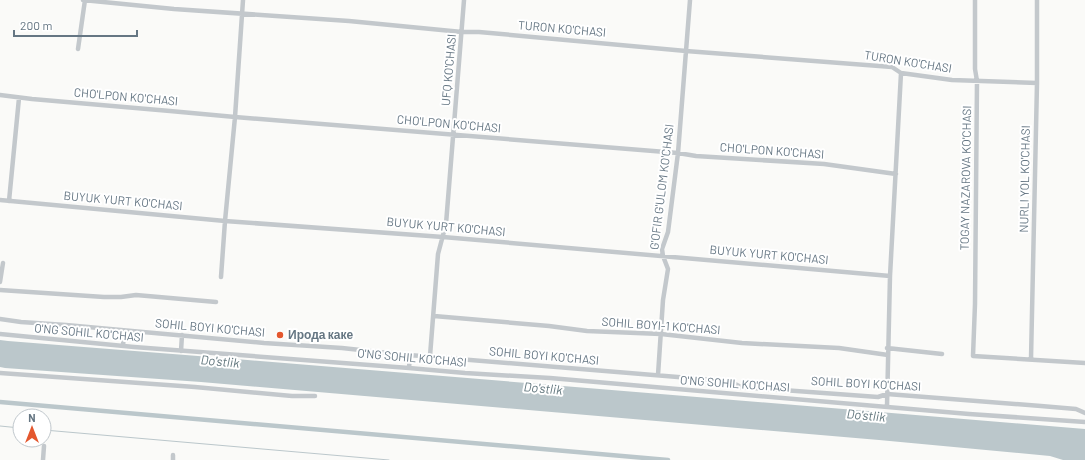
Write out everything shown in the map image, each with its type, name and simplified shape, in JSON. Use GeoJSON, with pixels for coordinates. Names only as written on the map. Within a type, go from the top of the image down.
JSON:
{"type":"FeatureCollection","features":[{"type":"Feature","properties":{"kind":"street"},"geometry":{"type":"LineString","coordinates":[[78,49],[84,0]]}},
{"type":"Feature","properties":{"kind":"street","name":"TURON KO'CHASI"},"geometry":{"type":"LineString","coordinates":[[84,0],[174,9],[349,21],[462,32],[479,32],[892,67],[901,73],[952,80],[1038,83]]}},
{"type":"Feature","properties":{"kind":"street"},"geometry":{"type":"LineString","coordinates":[[221,277],[235,117],[243,0]]}},
{"type":"Feature","properties":{"kind":"street","name":"UFQ KO'CHASI"},"geometry":{"type":"LineString","coordinates":[[430,356],[438,254],[446,224],[464,0]]}},
{"type":"Feature","properties":{"kind":"street","name":"G'OFIR G'ULOM KO'CHASI"},"geometry":{"type":"LineString","coordinates":[[658,375],[663,300],[668,269],[662,249],[668,232],[678,153],[690,0]]}},
{"type":"Feature","properties":{"kind":"street","name":"TOGAY NAZAROVA KO'CHASI"},"geometry":{"type":"LineString","coordinates":[[975,0],[975,69],[977,81],[975,304],[973,356],[1031,359]]}},
{"type":"Feature","properties":{"kind":"street","name":"NURLI YOL KO'CHASI"},"geometry":{"type":"LineString","coordinates":[[1031,359],[1038,83],[1037,0]]}},
{"type":"Feature","properties":{"kind":"street"},"geometry":{"type":"LineString","coordinates":[[887,406],[890,276],[901,73]]}},
{"type":"Feature","properties":{"kind":"street","name":"CHO'LPON KO'CHASI"},"geometry":{"type":"LineString","coordinates":[[0,95],[19,98],[235,117],[678,153],[696,156],[824,164],[896,174]]}},
{"type":"Feature","properties":{"kind":"street"},"geometry":{"type":"LineString","coordinates":[[9,201],[19,98]]}},
{"type":"Feature","properties":{"kind":"street","name":"BUYUK YURT KO'CHASI"},"geometry":{"type":"LineString","coordinates":[[0,200],[225,221],[443,237],[890,276]]}},
{"type":"Feature","properties":{"kind":"street"},"geometry":{"type":"LineString","coordinates":[[0,282],[3,263]]}},
{"type":"Feature","properties":{"kind":"street"},"geometry":{"type":"LineString","coordinates":[[0,290],[104,297],[136,295],[216,302]]}},
{"type":"Feature","properties":{"kind":"street","name":"SOHIL BOYI-1 KO'CHASI"},"geometry":{"type":"LineString","coordinates":[[434,316],[588,331],[661,334],[742,343],[839,348],[888,355]]}},
{"type":"Feature","properties":{"kind":"street","name":"SOHIL BOYI KO'CHASI"},"geometry":{"type":"LineString","coordinates":[[0,319],[264,343],[342,348],[714,380],[731,382],[741,387],[878,397],[887,394],[1076,409],[1085,413]]}},
{"type":"Feature","properties":{"kind":"street"},"geometry":{"type":"LineString","coordinates":[[123,346],[124,331]]}},
{"type":"Feature","properties":{"kind":"street","name":"O'NG SOHIL KO'CHASI"},"geometry":{"type":"LineString","coordinates":[[0,334],[123,346],[465,373],[550,378],[969,414],[1085,422]]}},
{"type":"Feature","properties":{"kind":"street"},"geometry":{"type":"LineString","coordinates":[[181,350],[182,335]]}},
{"type":"Feature","properties":{"kind":"street"},"geometry":{"type":"LineString","coordinates":[[888,348],[942,354]]}},
{"type":"Feature","properties":{"kind":"street"},"geometry":{"type":"LineString","coordinates":[[409,368],[410,355]]}},
{"type":"Feature","properties":{"kind":"street"},"geometry":{"type":"LineString","coordinates":[[1031,359],[1085,363]]}},
{"type":"Feature","properties":{"kind":"street"},"geometry":{"type":"LineString","coordinates":[[0,373],[171,385],[292,396],[315,396]]}},
{"type":"Feature","properties":{"kind":"street"},"geometry":{"type":"LineString","coordinates":[[44,448],[44,460]]}},
{"type":"Feature","properties":{"kind":"water","name":"Do'stlik"},"geometry":{"type":"Polygon","coordinates":[[[0,340],[1085,429],[1085,460],[1063,460],[1050,456],[879,440],[201,382],[5,368],[0,367],[0,340]]]}},
{"type":"Feature","properties":{"kind":"waterway"},"geometry":{"type":"LineString","coordinates":[[0,402],[668,460]]}},
{"type":"Feature","properties":{"kind":"waterway"},"geometry":{"type":"LineString","coordinates":[[0,426],[12,427]]}},
{"type":"Feature","properties":{"kind":"waterway"},"geometry":{"type":"LineString","coordinates":[[52,431],[389,460]]}},
{"type":"Feature","properties":{"kind":"place","name":"Ирода каке"},"geometry":{"type":"Point","coordinates":[280,335]}}]}
